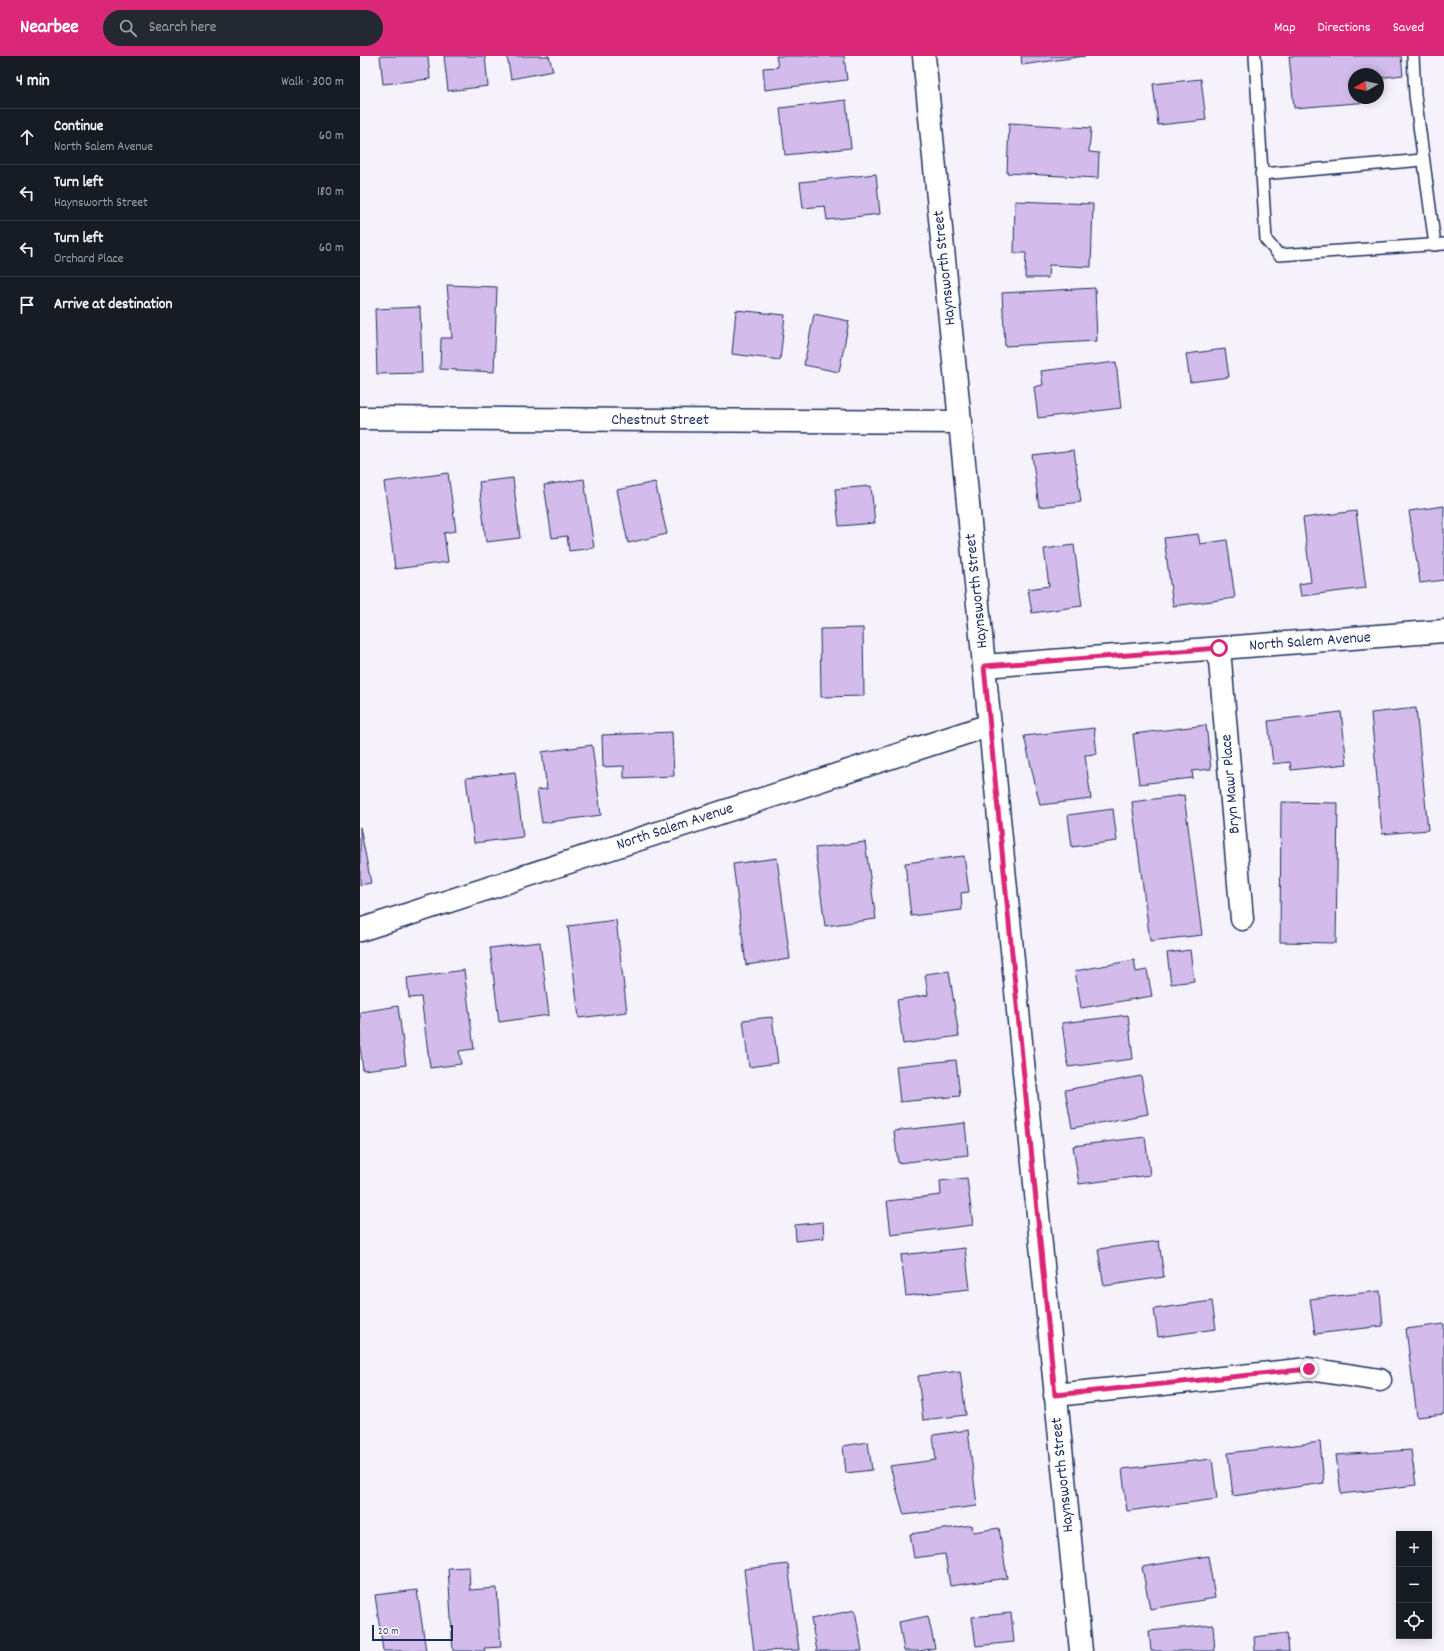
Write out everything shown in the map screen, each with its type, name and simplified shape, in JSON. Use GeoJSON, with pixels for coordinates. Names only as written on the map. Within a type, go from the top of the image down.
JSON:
{"type":"FeatureCollection","features":[{"type":"Feature","properties":{"kind":"street","name":"Haynsworth Street"},"geometry":{"type":"LineString","coordinates":[[924,56],[1081,1651]]}},
{"type":"Feature","properties":{"kind":"street","name":"Chestnut Street"},"geometry":{"type":"LineString","coordinates":[[360,418],[961,422]]}},
{"type":"Feature","properties":{"kind":"street","name":"North Salem Avenue"},"geometry":{"type":"LineString","coordinates":[[984,666],[1444,631]]}},
{"type":"Feature","properties":{"kind":"street","name":"Bryn Mawr Place"},"geometry":{"type":"LineString","coordinates":[[1219,648],[1242,919]]}},
{"type":"Feature","properties":{"kind":"street","name":"North Salem Avenue"},"geometry":{"type":"LineString","coordinates":[[360,930],[990,725]]}},
{"type":"Feature","properties":{"kind":"street"},"geometry":{"type":"LineString","coordinates":[[1055,1395],[1309,1369],[1380,1380]]}},
{"type":"Feature","properties":{"kind":"lane"},"geometry":{"type":"LineString","coordinates":[[1254,56],[1266,240],[1279,255],[1440,245],[1423,160],[1414,95],[1413,56]]}},
{"type":"Feature","properties":{"kind":"lane"},"geometry":{"type":"LineString","coordinates":[[1261,174],[1423,160]]}},
{"type":"Feature","properties":{"kind":"building"},"geometry":{"type":"Polygon","coordinates":[[[380,56],[428,56],[430,79],[383,84],[380,56]]]}},
{"type":"Feature","properties":{"kind":"building"},"geometry":{"type":"Polygon","coordinates":[[[444,56],[485,56],[488,86],[448,91],[444,56]]]}},
{"type":"Feature","properties":{"kind":"building"},"geometry":{"type":"Polygon","coordinates":[[[507,56],[549,56],[553,71],[511,79],[507,56]]]}},
{"type":"Feature","properties":{"kind":"building"},"geometry":{"type":"Polygon","coordinates":[[[776,56],[844,56],[847,80],[765,90],[763,68],[778,67],[776,56]]]}},
{"type":"Feature","properties":{"kind":"building"},"geometry":{"type":"Polygon","coordinates":[[[1021,56],[1085,56],[1022,65],[1021,56]]]}},
{"type":"Feature","properties":{"kind":"building"},"geometry":{"type":"Polygon","coordinates":[[[1289,56],[1401,56],[1403,75],[1384,77],[1384,68],[1348,68],[1348,104],[1294,108],[1289,56]]]}},
{"type":"Feature","properties":{"kind":"building"},"geometry":{"type":"Polygon","coordinates":[[[1201,79],[1206,120],[1158,125],[1153,84],[1201,79]]]}},
{"type":"Feature","properties":{"kind":"building"},"geometry":{"type":"Polygon","coordinates":[[[846,100],[851,148],[785,155],[780,108],[846,100]]]}},
{"type":"Feature","properties":{"kind":"building"},"geometry":{"type":"Polygon","coordinates":[[[1009,123],[1091,128],[1089,152],[1099,153],[1098,178],[1007,173],[1009,123]]]}},
{"type":"Feature","properties":{"kind":"building"},"geometry":{"type":"Polygon","coordinates":[[[876,174],[880,214],[827,220],[825,206],[803,208],[800,182],[876,174]]]}},
{"type":"Feature","properties":{"kind":"building"},"geometry":{"type":"Polygon","coordinates":[[[1015,201],[1093,204],[1091,267],[1049,265],[1048,278],[1025,278],[1026,253],[1014,253],[1015,201]]]}},
{"type":"Feature","properties":{"kind":"building"},"geometry":{"type":"Polygon","coordinates":[[[447,285],[497,287],[494,372],[440,369],[441,338],[452,338],[447,285]]]}},
{"type":"Feature","properties":{"kind":"building"},"geometry":{"type":"Polygon","coordinates":[[[1095,288],[1097,341],[1005,346],[1002,293],[1095,288]]]}},
{"type":"Feature","properties":{"kind":"building"},"geometry":{"type":"Polygon","coordinates":[[[420,307],[422,373],[377,374],[375,309],[420,307]]]}},
{"type":"Feature","properties":{"kind":"building"},"geometry":{"type":"Polygon","coordinates":[[[736,310],[785,315],[780,360],[732,354],[736,310]]]}},
{"type":"Feature","properties":{"kind":"building"},"geometry":{"type":"Polygon","coordinates":[[[814,314],[849,321],[839,372],[804,365],[814,314]]]}},
{"type":"Feature","properties":{"kind":"building"},"geometry":{"type":"Polygon","coordinates":[[[1225,349],[1229,377],[1190,382],[1186,354],[1225,349]]]}},
{"type":"Feature","properties":{"kind":"building"},"geometry":{"type":"Polygon","coordinates":[[[1116,362],[1121,408],[1038,418],[1034,387],[1043,385],[1041,371],[1116,362]]]}},
{"type":"Feature","properties":{"kind":"building"},"geometry":{"type":"Polygon","coordinates":[[[1074,450],[1081,502],[1039,507],[1032,455],[1074,450]]]}},
{"type":"Feature","properties":{"kind":"building"},"geometry":{"type":"Polygon","coordinates":[[[448,473],[456,531],[444,533],[448,562],[395,569],[384,482],[448,473]]]}},
{"type":"Feature","properties":{"kind":"building"},"geometry":{"type":"Polygon","coordinates":[[[513,478],[520,538],[486,542],[479,482],[513,478]]]}},
{"type":"Feature","properties":{"kind":"building"},"geometry":{"type":"Polygon","coordinates":[[[584,479],[594,548],[569,551],[567,536],[552,538],[544,485],[584,479]]]}},
{"type":"Feature","properties":{"kind":"building"},"geometry":{"type":"Polygon","coordinates":[[[655,482],[667,534],[628,543],[617,490],[655,482]]]}},
{"type":"Feature","properties":{"kind":"building"},"geometry":{"type":"Polygon","coordinates":[[[871,486],[875,523],[839,526],[835,489],[871,486]]]}},
{"type":"Feature","properties":{"kind":"building"},"geometry":{"type":"Polygon","coordinates":[[[1444,506],[1444,580],[1420,583],[1409,511],[1444,506]]]}},
{"type":"Feature","properties":{"kind":"building"},"geometry":{"type":"Polygon","coordinates":[[[1356,511],[1366,588],[1301,596],[1299,584],[1311,582],[1303,518],[1356,511]]]}},
{"type":"Feature","properties":{"kind":"building"},"geometry":{"type":"Polygon","coordinates":[[[1198,534],[1200,544],[1227,540],[1235,598],[1173,606],[1164,538],[1198,534]]]}},
{"type":"Feature","properties":{"kind":"building"},"geometry":{"type":"Polygon","coordinates":[[[1074,545],[1082,606],[1032,613],[1028,589],[1049,586],[1044,549],[1074,545]]]}},
{"type":"Feature","properties":{"kind":"building"},"geometry":{"type":"Polygon","coordinates":[[[863,628],[864,696],[821,697],[820,629],[863,628]]]}},
{"type":"Feature","properties":{"kind":"building"},"geometry":{"type":"Polygon","coordinates":[[[1416,708],[1428,830],[1382,834],[1371,713],[1416,708]]]}},
{"type":"Feature","properties":{"kind":"building"},"geometry":{"type":"Polygon","coordinates":[[[1341,712],[1347,764],[1291,770],[1290,762],[1273,764],[1268,721],[1341,712]]]}},
{"type":"Feature","properties":{"kind":"building"},"geometry":{"type":"Polygon","coordinates":[[[1206,725],[1211,769],[1192,771],[1193,778],[1139,784],[1133,734],[1206,725]]]}},
{"type":"Feature","properties":{"kind":"building"},"geometry":{"type":"Polygon","coordinates":[[[1094,728],[1097,754],[1085,755],[1091,799],[1040,805],[1024,736],[1094,728]]]}},
{"type":"Feature","properties":{"kind":"building"},"geometry":{"type":"Polygon","coordinates":[[[672,732],[674,776],[624,778],[624,766],[603,767],[602,735],[672,732]]]}},
{"type":"Feature","properties":{"kind":"building"},"geometry":{"type":"Polygon","coordinates":[[[592,745],[601,815],[542,823],[537,790],[547,789],[542,752],[592,745]]]}},
{"type":"Feature","properties":{"kind":"building"},"geometry":{"type":"Polygon","coordinates":[[[515,772],[523,837],[474,843],[466,778],[515,772]]]}},
{"type":"Feature","properties":{"kind":"building"},"geometry":{"type":"Polygon","coordinates":[[[1184,795],[1202,935],[1150,941],[1132,802],[1184,795]]]}},
{"type":"Feature","properties":{"kind":"building"},"geometry":{"type":"Polygon","coordinates":[[[1281,802],[1338,803],[1336,943],[1280,942],[1281,802]]]}},
{"type":"Feature","properties":{"kind":"building"},"geometry":{"type":"Polygon","coordinates":[[[1113,809],[1117,841],[1072,847],[1068,815],[1113,809]]]}},
{"type":"Feature","properties":{"kind":"building"},"geometry":{"type":"Polygon","coordinates":[[[360,827],[371,883],[360,885],[360,827]]]}},
{"type":"Feature","properties":{"kind":"building"},"geometry":{"type":"Polygon","coordinates":[[[865,842],[876,919],[825,926],[815,848],[865,842]]]}},
{"type":"Feature","properties":{"kind":"building"},"geometry":{"type":"Polygon","coordinates":[[[964,856],[969,892],[961,893],[962,910],[911,916],[905,863],[964,856]]]}},
{"type":"Feature","properties":{"kind":"building"},"geometry":{"type":"Polygon","coordinates":[[[777,858],[790,959],[746,965],[733,864],[777,858]]]}},
{"type":"Feature","properties":{"kind":"building"},"geometry":{"type":"Polygon","coordinates":[[[616,920],[627,1012],[579,1018],[568,926],[616,920]]]}},
{"type":"Feature","properties":{"kind":"building"},"geometry":{"type":"Polygon","coordinates":[[[540,942],[549,1015],[499,1022],[490,948],[540,942]]]}},
{"type":"Feature","properties":{"kind":"building"},"geometry":{"type":"Polygon","coordinates":[[[1190,950],[1194,981],[1171,984],[1167,953],[1190,950]]]}},
{"type":"Feature","properties":{"kind":"building"},"geometry":{"type":"Polygon","coordinates":[[[1134,960],[1136,972],[1147,970],[1152,996],[1081,1008],[1075,971],[1134,960]]]}},
{"type":"Feature","properties":{"kind":"building"},"geometry":{"type":"Polygon","coordinates":[[[464,970],[474,1049],[459,1051],[461,1064],[430,1068],[421,997],[409,998],[407,978],[464,970]]]}},
{"type":"Feature","properties":{"kind":"building"},"geometry":{"type":"Polygon","coordinates":[[[949,971],[959,1036],[903,1044],[897,1000],[928,995],[925,974],[949,971]]]}},
{"type":"Feature","properties":{"kind":"building"},"geometry":{"type":"Polygon","coordinates":[[[398,1006],[406,1065],[363,1070],[360,1047],[360,1012],[398,1006]]]}},
{"type":"Feature","properties":{"kind":"building"},"geometry":{"type":"Polygon","coordinates":[[[1128,1015],[1133,1059],[1068,1067],[1062,1023],[1128,1015]]]}},
{"type":"Feature","properties":{"kind":"building"},"geometry":{"type":"Polygon","coordinates":[[[772,1017],[778,1063],[749,1067],[743,1020],[772,1017]]]}},
{"type":"Feature","properties":{"kind":"building"},"geometry":{"type":"Polygon","coordinates":[[[956,1060],[960,1096],[900,1102],[896,1066],[956,1060]]]}},
{"type":"Feature","properties":{"kind":"building"},"geometry":{"type":"Polygon","coordinates":[[[1141,1076],[1148,1114],[1072,1128],[1065,1090],[1141,1076]]]}},
{"type":"Feature","properties":{"kind":"building"},"geometry":{"type":"Polygon","coordinates":[[[965,1123],[968,1155],[898,1163],[894,1131],[965,1123]]]}},
{"type":"Feature","properties":{"kind":"building"},"geometry":{"type":"Polygon","coordinates":[[[1145,1137],[1150,1175],[1079,1184],[1073,1146],[1145,1137]]]}},
{"type":"Feature","properties":{"kind":"building"},"geometry":{"type":"Polygon","coordinates":[[[967,1178],[973,1225],[891,1235],[887,1201],[941,1195],[940,1181],[967,1178]]]}},
{"type":"Feature","properties":{"kind":"building"},"geometry":{"type":"Polygon","coordinates":[[[823,1222],[824,1238],[796,1241],[795,1225],[823,1222]]]}},
{"type":"Feature","properties":{"kind":"building"},"geometry":{"type":"Polygon","coordinates":[[[1159,1241],[1164,1277],[1104,1286],[1098,1249],[1159,1241]]]}},
{"type":"Feature","properties":{"kind":"building"},"geometry":{"type":"Polygon","coordinates":[[[965,1248],[970,1289],[906,1296],[901,1255],[965,1248]]]}},
{"type":"Feature","properties":{"kind":"building"},"geometry":{"type":"Polygon","coordinates":[[[1380,1291],[1383,1326],[1315,1334],[1310,1299],[1380,1291]]]}},
{"type":"Feature","properties":{"kind":"building"},"geometry":{"type":"Polygon","coordinates":[[[1212,1301],[1216,1329],[1158,1337],[1154,1309],[1212,1301]]]}},
{"type":"Feature","properties":{"kind":"building"},"geometry":{"type":"Polygon","coordinates":[[[1444,1324],[1444,1414],[1417,1417],[1406,1329],[1444,1324]]]}},
{"type":"Feature","properties":{"kind":"building"},"geometry":{"type":"Polygon","coordinates":[[[960,1371],[966,1415],[923,1420],[918,1376],[960,1371]]]}},
{"type":"Feature","properties":{"kind":"building"},"geometry":{"type":"Polygon","coordinates":[[[968,1430],[977,1506],[904,1515],[890,1466],[936,1460],[933,1435],[968,1430]]]}},
{"type":"Feature","properties":{"kind":"building"},"geometry":{"type":"Polygon","coordinates":[[[868,1442],[872,1470],[846,1473],[843,1446],[868,1442]]]}},
{"type":"Feature","properties":{"kind":"building"},"geometry":{"type":"Polygon","coordinates":[[[1320,1442],[1324,1483],[1233,1496],[1228,1453],[1320,1442]]]}},
{"type":"Feature","properties":{"kind":"building"},"geometry":{"type":"Polygon","coordinates":[[[1411,1450],[1416,1485],[1341,1494],[1336,1455],[1411,1450]]]}},
{"type":"Feature","properties":{"kind":"building"},"geometry":{"type":"Polygon","coordinates":[[[1212,1459],[1217,1499],[1127,1511],[1122,1469],[1212,1459]]]}},
{"type":"Feature","properties":{"kind":"building"},"geometry":{"type":"Polygon","coordinates":[[[972,1525],[973,1532],[999,1528],[1007,1578],[950,1586],[945,1554],[914,1558],[910,1534],[972,1525]]]}},
{"type":"Feature","properties":{"kind":"building"},"geometry":{"type":"Polygon","coordinates":[[[1208,1556],[1215,1598],[1150,1609],[1142,1567],[1208,1556]]]}},
{"type":"Feature","properties":{"kind":"building"},"geometry":{"type":"Polygon","coordinates":[[[788,1564],[799,1650],[754,1651],[744,1569],[788,1564]]]}},
{"type":"Feature","properties":{"kind":"building"},"geometry":{"type":"Polygon","coordinates":[[[469,1567],[470,1590],[497,1588],[501,1647],[484,1648],[485,1651],[453,1651],[448,1568],[469,1567]]]}},
{"type":"Feature","properties":{"kind":"building"},"geometry":{"type":"Polygon","coordinates":[[[417,1590],[426,1651],[383,1651],[375,1595],[417,1590]]]}},
{"type":"Feature","properties":{"kind":"building"},"geometry":{"type":"Polygon","coordinates":[[[855,1610],[862,1651],[817,1651],[811,1619],[855,1610]]]}},
{"type":"Feature","properties":{"kind":"building"},"geometry":{"type":"Polygon","coordinates":[[[1011,1613],[1014,1642],[976,1646],[972,1617],[1011,1613]]]}},
{"type":"Feature","properties":{"kind":"building"},"geometry":{"type":"Polygon","coordinates":[[[928,1616],[935,1648],[920,1651],[904,1651],[899,1622],[928,1616]]]}},
{"type":"Feature","properties":{"kind":"building"},"geometry":{"type":"Polygon","coordinates":[[[1213,1625],[1215,1651],[1151,1651],[1149,1631],[1213,1625]]]}},
{"type":"Feature","properties":{"kind":"building"},"geometry":{"type":"Polygon","coordinates":[[[1287,1633],[1289,1651],[1255,1651],[1254,1637],[1287,1633]]]}},
{"type":"Feature","properties":{"kind":"route"},"geometry":{"type":"LineString","coordinates":[[1219,648],[984,666],[1055,1395],[1309,1369]]}}]}
